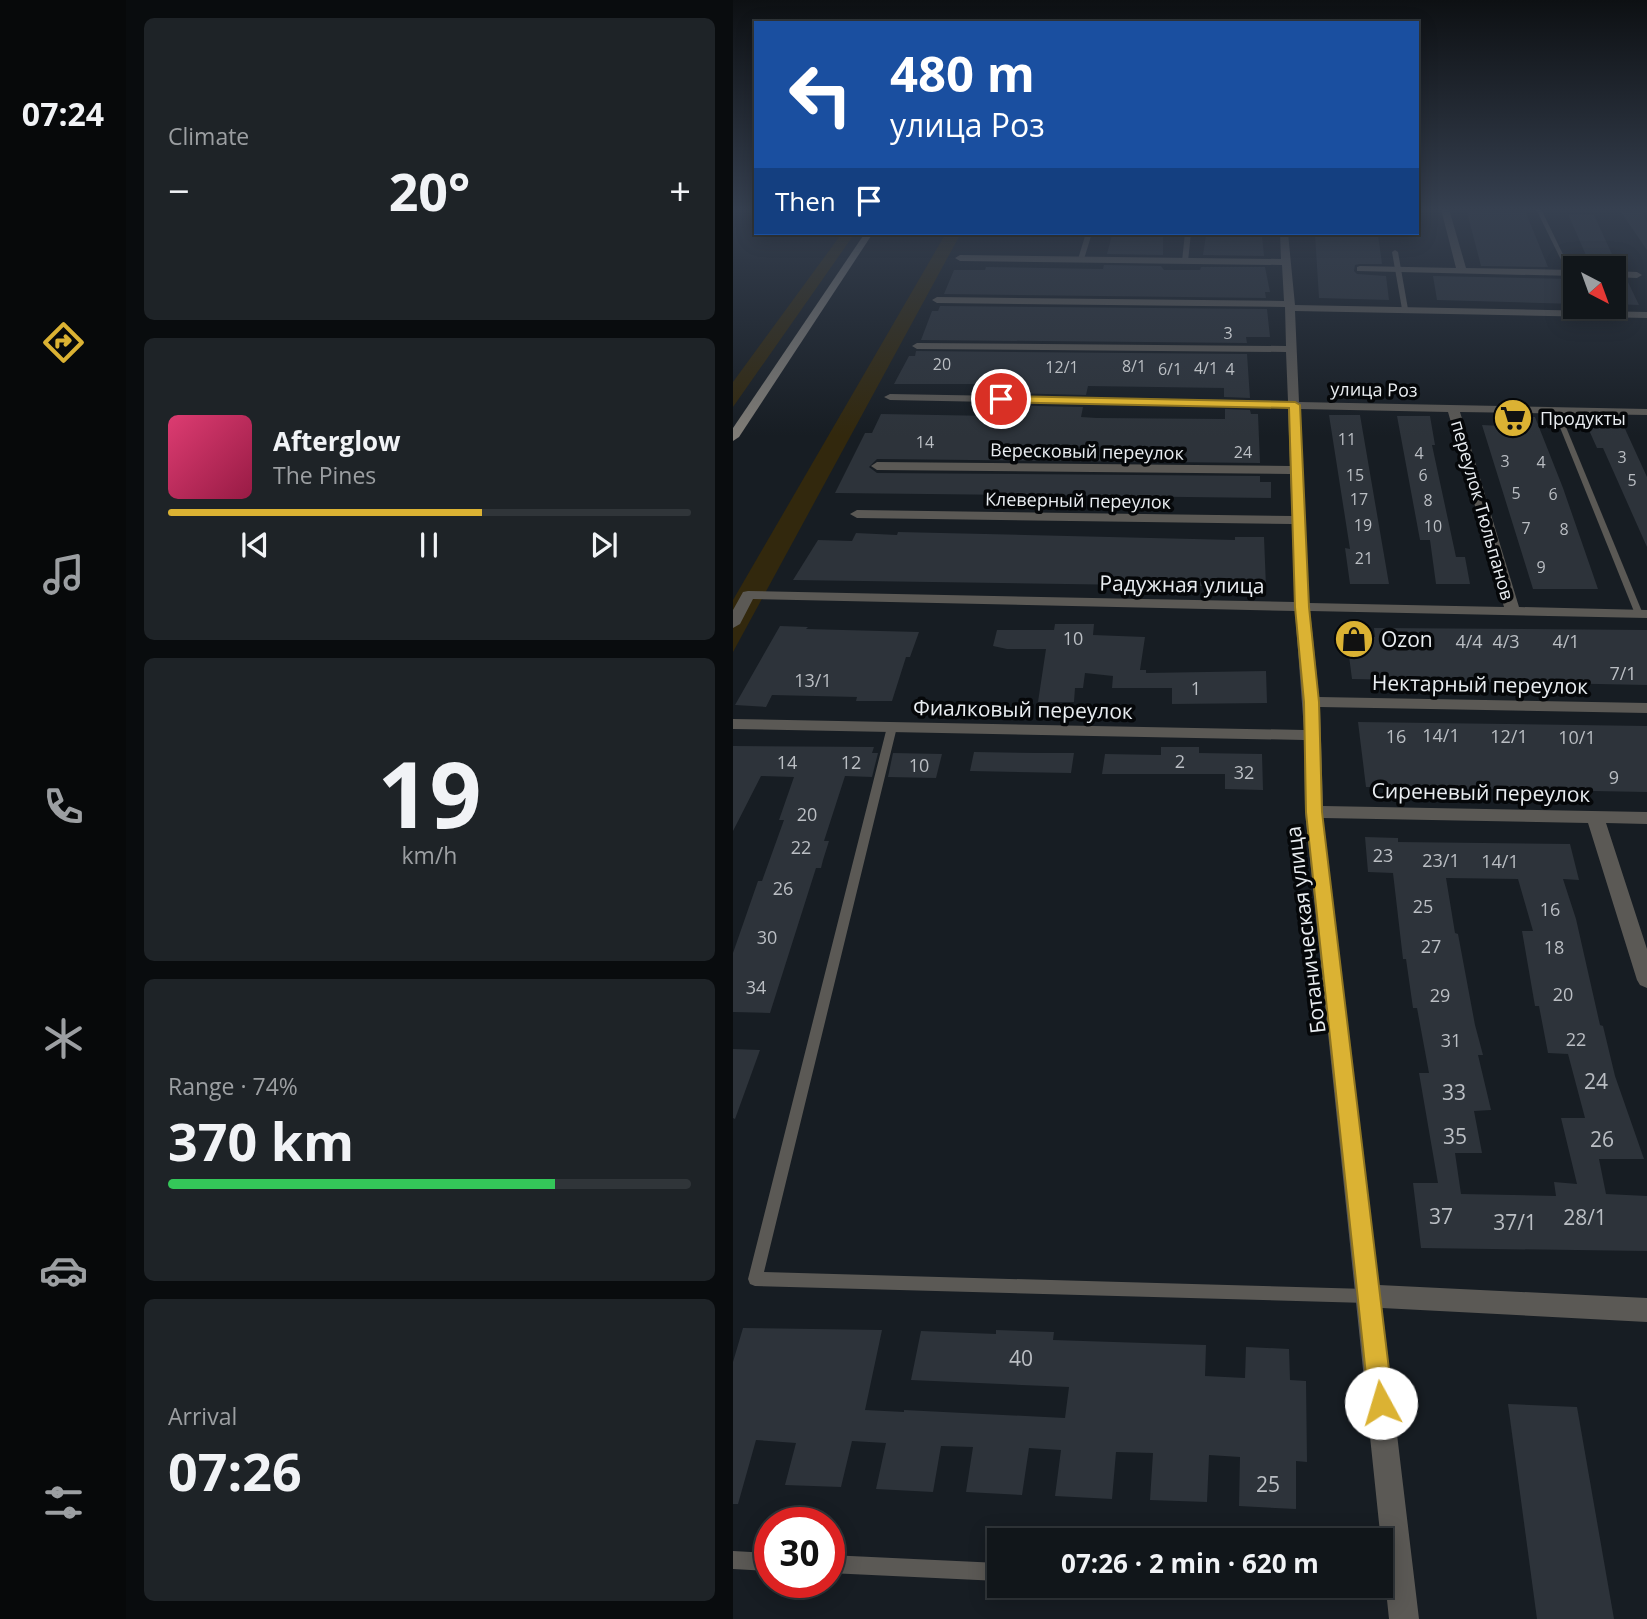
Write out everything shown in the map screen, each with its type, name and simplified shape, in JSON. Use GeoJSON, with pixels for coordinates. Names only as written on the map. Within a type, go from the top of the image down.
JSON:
{"type":"FeatureCollection","features":[{"type":"Feature","properties":{"kind":"street"},"geometry":{"type":"LineString","coordinates":[[733,437],[835,285]]}},
{"type":"Feature","properties":{"kind":"street","name":"Ботаническая улица"},"geometry":{"type":"LineString","coordinates":[[1288,285],[1302,607],[1312,702],[1314,812],[1404,1619]]}},
{"type":"Feature","properties":{"kind":"street"},"geometry":{"type":"LineString","coordinates":[[937,300],[1647,314]]}},
{"type":"Feature","properties":{"kind":"street"},"geometry":{"type":"LineString","coordinates":[[917,346],[1292,349]]}},
{"type":"Feature","properties":{"kind":"street","name":"улица Роз"},"geometry":{"type":"LineString","coordinates":[[890,397],[1647,412]]}},
{"type":"Feature","properties":{"kind":"street","name":"переулок Тюльпанов"},"geometry":{"type":"LineString","coordinates":[[1453,408],[1513,612]]}},
{"type":"Feature","properties":{"kind":"street","name":"Вересковый переулок"},"geometry":{"type":"LineString","coordinates":[[877,466],[1297,470]]}},
{"type":"Feature","properties":{"kind":"street","name":"Клеверный переулок"},"geometry":{"type":"LineString","coordinates":[[857,514],[1299,520]]}},
{"type":"Feature","properties":{"kind":"street","name":"Радужная улица"},"geometry":{"type":"LineString","coordinates":[[733,624],[748,596],[1643,614]]}},
{"type":"Feature","properties":{"kind":"street","name":"Нектарный переулок"},"geometry":{"type":"LineString","coordinates":[[1312,702],[1647,708]]}},
{"type":"Feature","properties":{"kind":"street","name":"Фиалковый переулок"},"geometry":{"type":"LineString","coordinates":[[733,724],[1312,735]]}},
{"type":"Feature","properties":{"kind":"street","name":"Сиреневый переулок"},"geometry":{"type":"LineString","coordinates":[[1314,812],[1647,818]]}},
{"type":"Feature","properties":{"kind":"street"},"geometry":{"type":"LineString","coordinates":[[1595,817],[1647,980]]}},
{"type":"Feature","properties":{"kind":"street"},"geometry":{"type":"LineString","coordinates":[[1369,1296],[1647,1310]]}},
{"type":"Feature","properties":{"kind":"lane"},"geometry":{"type":"LineString","coordinates":[[1401,285],[1405,309]]}},
{"type":"Feature","properties":{"kind":"lane"},"geometry":{"type":"LineString","coordinates":[[1556,410],[1643,614]]}},
{"type":"Feature","properties":{"kind":"lane"},"geometry":{"type":"LineString","coordinates":[[892,727],[755,1279],[1369,1296]]}},
{"type":"Feature","properties":{"kind":"lane"},"geometry":{"type":"LineString","coordinates":[[733,1560],[754,1561]]}},
{"type":"Feature","properties":{"kind":"lane"},"geometry":{"type":"LineString","coordinates":[[845,1565],[987,1571]]}},
{"type":"Feature","properties":{"kind":"lane"},"geometry":{"type":"LineString","coordinates":[[1393,1590],[1400,1590]]}},
{"type":"Feature","properties":{"kind":"shaded area"},"geometry":{"type":"Polygon","coordinates":[[[804,285],[819,285],[733,407],[733,382],[804,285]]]}},
{"type":"Feature","properties":{"kind":"shaded area"},"geometry":{"type":"Polygon","coordinates":[[[916,285],[933,285],[733,652],[733,600],[916,285]]]}},
{"type":"Feature","properties":{"kind":"building"},"geometry":{"type":"Polygon","coordinates":[[[948,285],[1269,285],[1270,292],[1265,292],[1266,298],[944,294],[948,285]]]}},
{"type":"Feature","properties":{"kind":"building"},"geometry":{"type":"Polygon","coordinates":[[[1318,285],[1387,285],[1389,300],[1319,298],[1318,285]]]}},
{"type":"Feature","properties":{"kind":"building"},"geometry":{"type":"Polygon","coordinates":[[[1434,285],[1563,285],[1563,304],[1437,300],[1434,285]]]}},
{"type":"Feature","properties":{"kind":"building"},"geometry":{"type":"Polygon","coordinates":[[[1626,285],[1629,285],[1639,305],[1626,304],[1626,285]]]}},
{"type":"Feature","properties":{"kind":"building"},"geometry":{"type":"Polygon","coordinates":[[[940,306],[1267,309],[1270,337],[1246,337],[1247,343],[921,340],[932,311],[938,311],[940,306]]]}},
{"type":"Feature","properties":{"kind":"building"},"geometry":{"type":"Polygon","coordinates":[[[916,351],[1247,354],[1250,398],[1224,397],[1224,388],[1088,386],[1086,395],[1000,393],[1003,384],[894,384],[909,356],[915,356],[916,351]]]}},
{"type":"Feature","properties":{"kind":"building"},"geometry":{"type":"Polygon","coordinates":[[[997,405],[1083,407],[1081,417],[1097,418],[1225,419],[1225,409],[1250,410],[1251,414],[1258,414],[1260,463],[877,459],[869,467],[877,473],[1260,476],[1260,482],[1271,482],[1271,498],[835,493],[865,433],[872,433],[881,414],[994,416],[997,405]]]}},
{"type":"Feature","properties":{"kind":"building"},"geometry":{"type":"Polygon","coordinates":[[[1329,415],[1360,415],[1389,584],[1350,584],[1345,548],[1350,549],[1329,415]]]}},
{"type":"Feature","properties":{"kind":"building"},"geometry":{"type":"Polygon","coordinates":[[[1397,416],[1430,416],[1435,445],[1432,445],[1456,557],[1465,557],[1470,584],[1436,584],[1430,540],[1420,540],[1397,416]]]}},
{"type":"Feature","properties":{"kind":"building"},"geometry":{"type":"Polygon","coordinates":[[[1499,416],[1535,417],[1598,589],[1533,589],[1482,425],[1502,426],[1499,416]]]}},
{"type":"Feature","properties":{"kind":"building"},"geometry":{"type":"Polygon","coordinates":[[[1584,419],[1621,420],[1647,477],[1647,547],[1603,448],[1597,448],[1584,419]]]}},
{"type":"Feature","properties":{"kind":"building"},"geometry":{"type":"Polygon","coordinates":[[[898,532],[1235,540],[1235,537],[1264,537],[1266,587],[793,580],[818,540],[852,541],[856,533],[897,535],[898,532]]]}},
{"type":"Feature","properties":{"kind":"building"},"geometry":{"type":"Polygon","coordinates":[[[1055,624],[1094,624],[1093,635],[1145,637],[1140,670],[1146,670],[1146,673],[1266,671],[1267,703],[1172,704],[1172,688],[1112,688],[1113,676],[1085,673],[1083,688],[1075,688],[1074,702],[1038,702],[1046,649],[1007,649],[993,646],[997,630],[1054,630],[1055,624]]]}},
{"type":"Feature","properties":{"kind":"building"},"geometry":{"type":"Polygon","coordinates":[[[780,626],[919,632],[910,657],[906,657],[892,701],[856,701],[857,697],[772,695],[766,707],[735,705],[780,626]]]}},
{"type":"Feature","properties":{"kind":"building"},"geometry":{"type":"Polygon","coordinates":[[[1374,628],[1647,630],[1647,685],[1352,679],[1349,656],[1354,656],[1351,637],[1375,637],[1374,628]]]}},
{"type":"Feature","properties":{"kind":"building"},"geometry":{"type":"Polygon","coordinates":[[[1358,722],[1647,726],[1647,792],[1366,787],[1358,722]]]}},
{"type":"Feature","properties":{"kind":"building"},"geometry":{"type":"Polygon","coordinates":[[[733,746],[874,747],[872,753],[878,753],[872,777],[845,776],[824,841],[829,841],[821,868],[816,868],[770,1013],[733,1012],[733,953],[758,881],[762,881],[784,820],[779,820],[794,777],[761,776],[733,831],[733,746]]]}},
{"type":"Feature","properties":{"kind":"building"},"geometry":{"type":"Polygon","coordinates":[[[1161,747],[1199,747],[1199,753],[1262,754],[1263,790],[1225,789],[1225,774],[1102,774],[1105,754],[1161,755],[1161,747]]]}},
{"type":"Feature","properties":{"kind":"building"},"geometry":{"type":"Polygon","coordinates":[[[974,752],[1074,753],[1071,773],[970,771],[974,752]]]}},
{"type":"Feature","properties":{"kind":"building"},"geometry":{"type":"Polygon","coordinates":[[[893,753],[942,754],[936,778],[888,777],[893,753]]]}},
{"type":"Feature","properties":{"kind":"building"},"geometry":{"type":"Polygon","coordinates":[[[1365,837],[1398,838],[1398,842],[1570,844],[1579,880],[1563,879],[1576,919],[1600,1025],[1603,1026],[1615,1076],[1644,1159],[1599,1159],[1606,1194],[1647,1196],[1647,1251],[1421,1248],[1413,1183],[1438,1183],[1419,1073],[1429,1073],[1417,1008],[1413,1008],[1406,959],[1403,959],[1393,873],[1368,872],[1365,837]],[[1446,878],[1455,933],[1458,934],[1483,1055],[1478,1055],[1491,1110],[1474,1111],[1482,1153],[1455,1153],[1461,1194],[1556,1196],[1554,1182],[1577,1184],[1561,1118],[1585,1118],[1568,1054],[1548,1053],[1539,1006],[1535,1006],[1522,931],[1533,931],[1518,879],[1446,878]]]}},
{"type":"Feature","properties":{"kind":"building"},"geometry":{"type":"Polygon","coordinates":[[[733,1049],[760,1050],[735,1119],[733,1118],[733,1049]]]}},
{"type":"Feature","properties":{"kind":"building"},"geometry":{"type":"Polygon","coordinates":[[[743,1328],[882,1330],[865,1410],[904,1412],[1065,1418],[1069,1387],[911,1380],[921,1331],[996,1334],[996,1330],[1054,1332],[1053,1340],[1206,1345],[1205,1376],[1245,1378],[1246,1347],[1289,1349],[1290,1380],[1306,1381],[1307,1462],[1296,1461],[1296,1509],[1239,1506],[1240,1457],[1209,1455],[1207,1502],[1150,1500],[1153,1453],[1116,1452],[1112,1499],[1055,1496],[1061,1450],[1029,1448],[1022,1495],[966,1492],[973,1447],[941,1446],[933,1492],[876,1489],[886,1443],[852,1441],[841,1487],[785,1485],[796,1443],[756,1440],[738,1504],[733,1504],[733,1362],[743,1328]]]}},
{"type":"Feature","properties":{"kind":"building"},"geometry":{"type":"Polygon","coordinates":[[[1508,1404],[1577,1407],[1614,1619],[1537,1619],[1508,1404]]]}},
{"type":"Feature","properties":{"kind":"place","name":"Продукты"},"geometry":{"type":"Point","coordinates":[1513,418]}},
{"type":"Feature","properties":{"kind":"place","name":"Ozon"},"geometry":{"type":"Point","coordinates":[1354,639]}},
{"type":"Feature","properties":{"kind":"route"},"geometry":{"type":"LineString","coordinates":[[1001,399],[1295,405],[1302,607],[1312,702],[1314,812],[1381,1403]]}}]}
